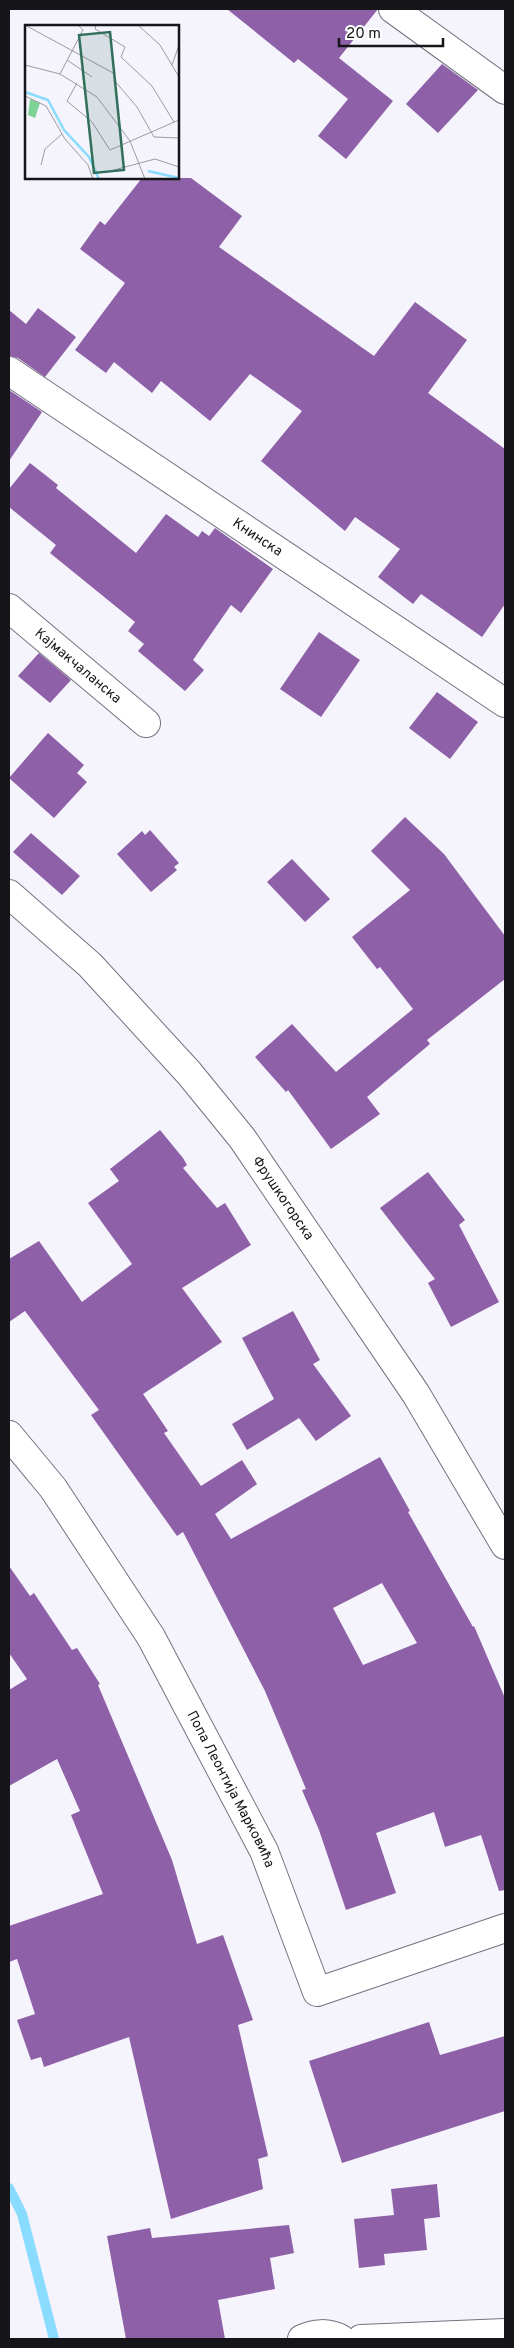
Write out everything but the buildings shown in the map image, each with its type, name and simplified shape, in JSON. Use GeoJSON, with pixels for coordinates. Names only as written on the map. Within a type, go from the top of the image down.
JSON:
{"type":"FeatureCollection","features":[{"type":"Feature","properties":{"kind":"street"},"geometry":{"type":"LineString","coordinates":[[393,9],[505,90]]}},
{"type":"Feature","properties":{"kind":"street","name":"Книнска"},"geometry":{"type":"LineString","coordinates":[[9,371],[505,703]]}},
{"type":"Feature","properties":{"kind":"street","name":"Кајмакчаланска"},"geometry":{"type":"LineString","coordinates":[[9,608],[146,724]]}},
{"type":"Feature","properties":{"kind":"street","name":"Фрушкогорска"},"geometry":{"type":"LineString","coordinates":[[9,894],[90,965],[189,1073],[242,1138],[416,1394],[505,1545]]}},
{"type":"Feature","properties":{"kind":"street","name":"Попа Леонтија Марковића"},"geometry":{"type":"LineString","coordinates":[[9,1435],[52,1488],[151,1637],[264,1851],[317,1992],[505,1928]]}},
{"type":"Feature","properties":{"kind":"street"},"geometry":{"type":"LineString","coordinates":[[361,2339],[505,2333]]}},
{"type":"Feature","properties":{"kind":"street"},"geometry":{"type":"LineString","coordinates":[[302,2339],[310,2335],[323,2334],[341,2339]]}},
{"type":"Feature","properties":{"kind":"waterway"},"geometry":{"type":"LineString","coordinates":[[9,2188],[22,2214],[54,2339]]}}]}
